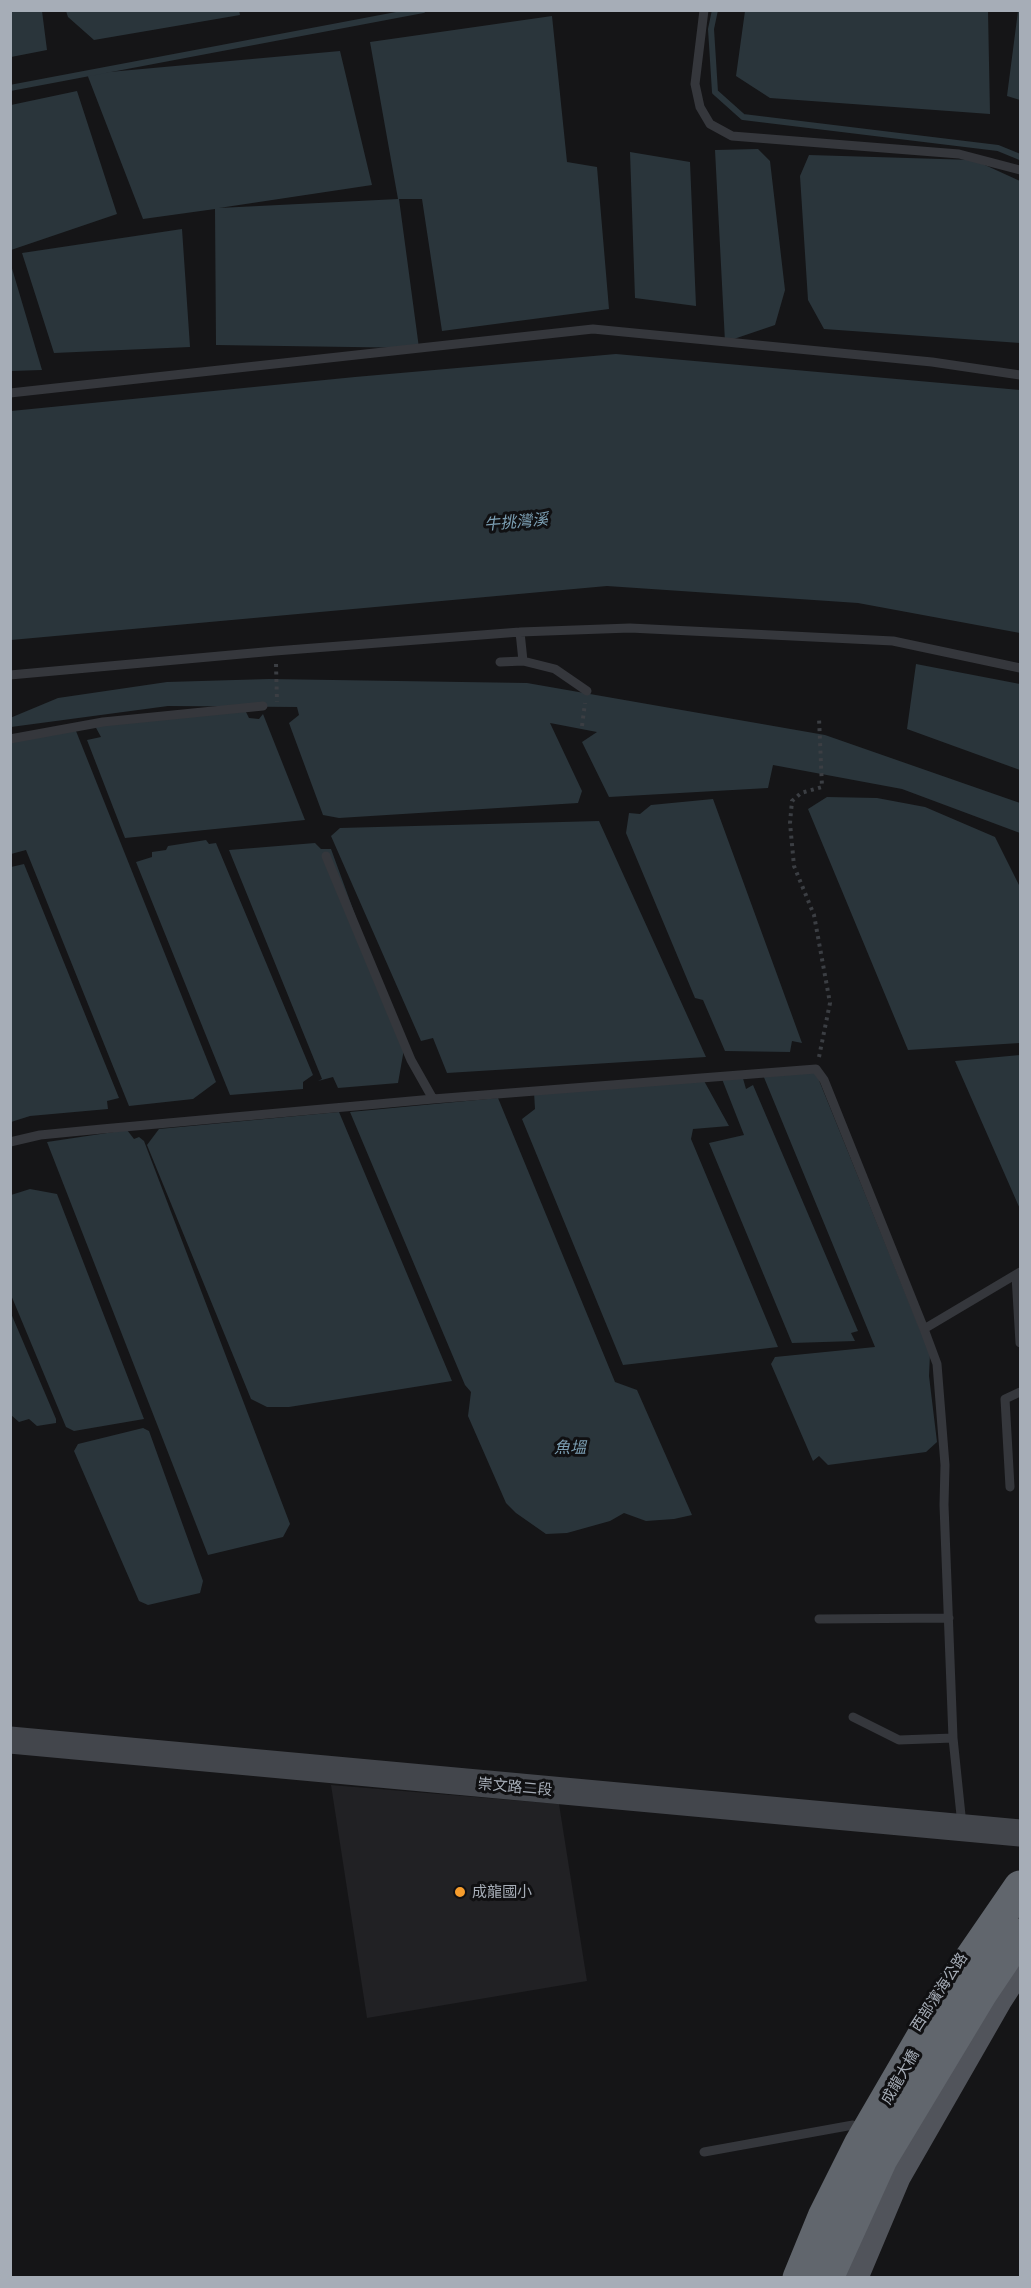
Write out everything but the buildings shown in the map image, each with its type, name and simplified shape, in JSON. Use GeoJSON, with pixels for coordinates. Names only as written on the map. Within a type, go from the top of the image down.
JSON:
{"type":"FeatureCollection","features":[{"type":"Feature","properties":{"kind":"highway","name":"成龍大橋"},"geometry":{"type":"LineString","coordinates":[[799,2277],[824,2217],[861,2143],[954,1983],[1020,1887]]}},
{"type":"Feature","properties":{"kind":"highway","name":"成龍大橋"},"geometry":{"type":"LineString","coordinates":[[827,2277],[881,2159],[981,1993],[1020,1935]]}},
{"type":"Feature","properties":{"kind":"main road","name":"西部濱海公路"},"geometry":{"type":"LineString","coordinates":[[786,2277],[853,2125],[946,1980],[1020,1872]]}},
{"type":"Feature","properties":{"kind":"main road"},"geometry":{"type":"LineString","coordinates":[[853,2277],[896,2176],[1020,1964]]}},
{"type":"Feature","properties":{"kind":"street","name":"崇文路二段"},"geometry":{"type":"LineString","coordinates":[[10,1740],[1020,1833]]}},
{"type":"Feature","properties":{"kind":"lane"},"geometry":{"type":"LineString","coordinates":[[704,10],[696,84],[700,107],[710,124],[732,136],[959,154],[1020,170]]}},
{"type":"Feature","properties":{"kind":"lane"},"geometry":{"type":"LineString","coordinates":[[10,393],[593,329],[932,362],[1020,375]]}},
{"type":"Feature","properties":{"kind":"lane"},"geometry":{"type":"LineString","coordinates":[[10,675],[520,632],[630,628],[893,641],[1020,668]]}},
{"type":"Feature","properties":{"kind":"lane"},"geometry":{"type":"LineString","coordinates":[[520,632],[523,661]]}},
{"type":"Feature","properties":{"kind":"lane"},"geometry":{"type":"LineString","coordinates":[[500,662],[523,661],[555,669],[587,691]]}},
{"type":"Feature","properties":{"kind":"lane"},"geometry":{"type":"LineString","coordinates":[[10,739],[103,722],[263,706]]}},
{"type":"Feature","properties":{"kind":"lane"},"geometry":{"type":"LineString","coordinates":[[326,856],[411,1060],[433,1099]]}},
{"type":"Feature","properties":{"kind":"lane"},"geometry":{"type":"LineString","coordinates":[[10,1142],[40,1135],[433,1099],[816,1069],[824,1080],[937,1364],[945,1465],[944,1505],[953,1738],[962,1828]]}},
{"type":"Feature","properties":{"kind":"lane"},"geometry":{"type":"LineString","coordinates":[[924,1329],[1018,1274],[1020,1343]]}},
{"type":"Feature","properties":{"kind":"lane"},"geometry":{"type":"LineString","coordinates":[[1010,1487],[1005,1399],[1020,1392]]}},
{"type":"Feature","properties":{"kind":"lane"},"geometry":{"type":"LineString","coordinates":[[819,1619],[949,1618]]}},
{"type":"Feature","properties":{"kind":"lane"},"geometry":{"type":"LineString","coordinates":[[854,1718],[898,1740],[953,1738]]}},
{"type":"Feature","properties":{"kind":"lane"},"geometry":{"type":"LineString","coordinates":[[704,2152],[853,2125],[908,2155]]}},
{"type":"Feature","properties":{"kind":"path"},"geometry":{"type":"LineString","coordinates":[[275,651],[277,705]]}},
{"type":"Feature","properties":{"kind":"path"},"geometry":{"type":"LineString","coordinates":[[582,726],[587,691]]}},
{"type":"Feature","properties":{"kind":"path"},"geometry":{"type":"LineString","coordinates":[[816,1069],[830,1003],[814,915],[794,866],[790,823],[792,801],[801,793],[822,787],[819,718]]}},
{"type":"Feature","properties":{"kind":"shaded area","name":"成龍國小"},"geometry":{"type":"Polygon","coordinates":[[[331,1785],[559,1804],[587,1981],[367,2018],[331,1785]]]}},
{"type":"Feature","properties":{"kind":"water"},"geometry":{"type":"Polygon","coordinates":[[[11,10],[42,11],[47,50],[11,57],[11,10]]]}},
{"type":"Feature","properties":{"kind":"water"},"geometry":{"type":"Polygon","coordinates":[[[239,10],[240,15],[94,40],[68,17],[66,11],[239,10]]]}},
{"type":"Feature","properties":{"kind":"water"},"geometry":{"type":"Polygon","coordinates":[[[745,11],[988,11],[990,114],[770,98],[736,76],[745,11]]]}},
{"type":"Feature","properties":{"kind":"water"},"geometry":{"type":"Polygon","coordinates":[[[1018,11],[1020,11],[1020,100],[1007,96],[1018,11]]]}},
{"type":"Feature","properties":{"kind":"water"},"geometry":{"type":"Polygon","coordinates":[[[552,16],[567,162],[597,167],[609,309],[442,331],[422,199],[399,199],[419,348],[216,345],[215,209],[143,219],[87,74],[340,51],[372,185],[219,208],[398,199],[370,42],[552,16]]]}},
{"type":"Feature","properties":{"kind":"water"},"geometry":{"type":"Polygon","coordinates":[[[77,91],[117,214],[11,250],[11,105],[77,91]]]}},
{"type":"Feature","properties":{"kind":"water"},"geometry":{"type":"Polygon","coordinates":[[[758,149],[770,161],[785,290],[775,325],[725,342],[715,150],[758,149]]]}},
{"type":"Feature","properties":{"kind":"water"},"geometry":{"type":"Polygon","coordinates":[[[630,152],[690,162],[696,306],[635,298],[630,152]]]}},
{"type":"Feature","properties":{"kind":"water"},"geometry":{"type":"Polygon","coordinates":[[[809,155],[974,160],[1020,181],[1020,343],[824,329],[808,300],[800,176],[809,155]]]}},
{"type":"Feature","properties":{"kind":"water"},"geometry":{"type":"Polygon","coordinates":[[[182,229],[190,347],[54,353],[22,253],[182,229]]]}},
{"type":"Feature","properties":{"kind":"water"},"geometry":{"type":"Polygon","coordinates":[[[11,265],[42,370],[11,371],[11,265]]]}},
{"type":"Feature","properties":{"kind":"water","name":"牛挑灣溪"},"geometry":{"type":"Polygon","coordinates":[[[616,354],[1020,390],[1020,633],[858,603],[607,586],[11,640],[11,411],[616,354]]]}},
{"type":"Feature","properties":{"kind":"water"},"geometry":{"type":"Polygon","coordinates":[[[916,664],[1020,684],[1020,770],[907,729],[916,664]]]}},
{"type":"Feature","properties":{"kind":"water"},"geometry":{"type":"Polygon","coordinates":[[[269,679],[527,683],[825,735],[1020,803],[1020,833],[902,789],[773,765],[768,788],[609,797],[582,742],[597,732],[550,723],[582,791],[578,803],[339,818],[323,815],[289,723],[299,715],[297,707],[168,706],[11,727],[10,718],[58,698],[167,682],[269,679]]]}},
{"type":"Feature","properties":{"kind":"water"},"geometry":{"type":"Polygon","coordinates":[[[245,710],[249,718],[259,719],[263,714],[305,820],[125,838],[87,740],[101,737],[95,726],[245,710]]]}},
{"type":"Feature","properties":{"kind":"water"},"geometry":{"type":"Polygon","coordinates":[[[74,726],[216,1082],[193,1099],[129,1106],[26,850],[11,854],[11,739],[74,726]]]}},
{"type":"Feature","properties":{"kind":"water"},"geometry":{"type":"Polygon","coordinates":[[[827,797],[877,798],[925,807],[995,837],[1020,887],[1020,1043],[908,1050],[808,809],[827,797]]]}},
{"type":"Feature","properties":{"kind":"water"},"geometry":{"type":"Polygon","coordinates":[[[713,799],[802,1043],[792,1041],[790,1052],[725,1051],[703,1000],[695,998],[626,833],[629,813],[640,814],[651,805],[713,799]]]}},
{"type":"Feature","properties":{"kind":"water"},"geometry":{"type":"Polygon","coordinates":[[[599,821],[706,1057],[447,1073],[433,1038],[421,1041],[331,836],[340,828],[599,821]]]}},
{"type":"Feature","properties":{"kind":"water"},"geometry":{"type":"Polygon","coordinates":[[[206,840],[209,844],[216,843],[313,1075],[303,1082],[303,1089],[230,1095],[136,862],[152,857],[152,852],[166,850],[168,846],[206,840]]]}},
{"type":"Feature","properties":{"kind":"water"},"geometry":{"type":"Polygon","coordinates":[[[315,843],[321,849],[331,849],[404,1049],[398,1083],[338,1088],[333,1077],[318,1081],[322,1079],[229,850],[315,843]]]}},
{"type":"Feature","properties":{"kind":"water"},"geometry":{"type":"Polygon","coordinates":[[[24,864],[119,1098],[107,1101],[108,1109],[30,1116],[11,1122],[11,867],[24,864]]]}},
{"type":"Feature","properties":{"kind":"water"},"geometry":{"type":"Polygon","coordinates":[[[1020,1055],[1020,1209],[955,1061],[1020,1055]]]}},
{"type":"Feature","properties":{"kind":"water"},"geometry":{"type":"Polygon","coordinates":[[[814,1068],[930,1354],[929,1376],[937,1442],[926,1452],[828,1465],[819,1456],[813,1461],[771,1364],[775,1357],[875,1347],[763,1075],[814,1068]]]}},
{"type":"Feature","properties":{"kind":"water"},"geometry":{"type":"Polygon","coordinates":[[[742,1075],[746,1089],[753,1085],[858,1331],[851,1333],[855,1341],[792,1343],[709,1143],[744,1135],[722,1079],[742,1075]]]}},
{"type":"Feature","properties":{"kind":"water"},"geometry":{"type":"Polygon","coordinates":[[[703,1079],[729,1126],[693,1129],[691,1139],[778,1347],[623,1365],[522,1119],[535,1109],[534,1092],[703,1079]]]}},
{"type":"Feature","properties":{"kind":"water","name":"魚塭"},"geometry":{"type":"Polygon","coordinates":[[[498,1098],[615,1382],[637,1390],[692,1515],[646,1521],[624,1513],[610,1521],[567,1533],[546,1534],[506,1503],[468,1416],[471,1392],[465,1385],[350,1112],[498,1098]]]}},
{"type":"Feature","properties":{"kind":"water"},"geometry":{"type":"Polygon","coordinates":[[[339,1112],[452,1381],[289,1407],[267,1407],[251,1399],[147,1145],[159,1129],[339,1112]]]}},
{"type":"Feature","properties":{"kind":"water"},"geometry":{"type":"Polygon","coordinates":[[[127,1130],[134,1139],[139,1137],[144,1141],[290,1524],[283,1537],[208,1555],[47,1142],[127,1130]]]}},
{"type":"Feature","properties":{"kind":"water"},"geometry":{"type":"Polygon","coordinates":[[[30,1189],[57,1194],[144,1419],[74,1431],[66,1427],[11,1295],[11,1195],[30,1189]]]}},
{"type":"Feature","properties":{"kind":"water"},"geometry":{"type":"Polygon","coordinates":[[[10,1311],[56,1423],[37,1426],[29,1419],[19,1422],[11,1415],[10,1311]]]}},
{"type":"Feature","properties":{"kind":"water"},"geometry":{"type":"Polygon","coordinates":[[[143,1428],[149,1431],[203,1581],[200,1593],[148,1605],[139,1601],[74,1451],[78,1444],[143,1428]]]}},
{"type":"Feature","properties":{"kind":"waterway"},"geometry":{"type":"LineString","coordinates":[[10,88],[423,10]]}},
{"type":"Feature","properties":{"kind":"waterway"},"geometry":{"type":"LineString","coordinates":[[715,10],[711,29],[715,92],[743,117],[998,148],[1020,157]]}},
{"type":"Feature","properties":{"kind":"place","name":"成龍國小"},"geometry":{"type":"Point","coordinates":[460,1892]}}]}
